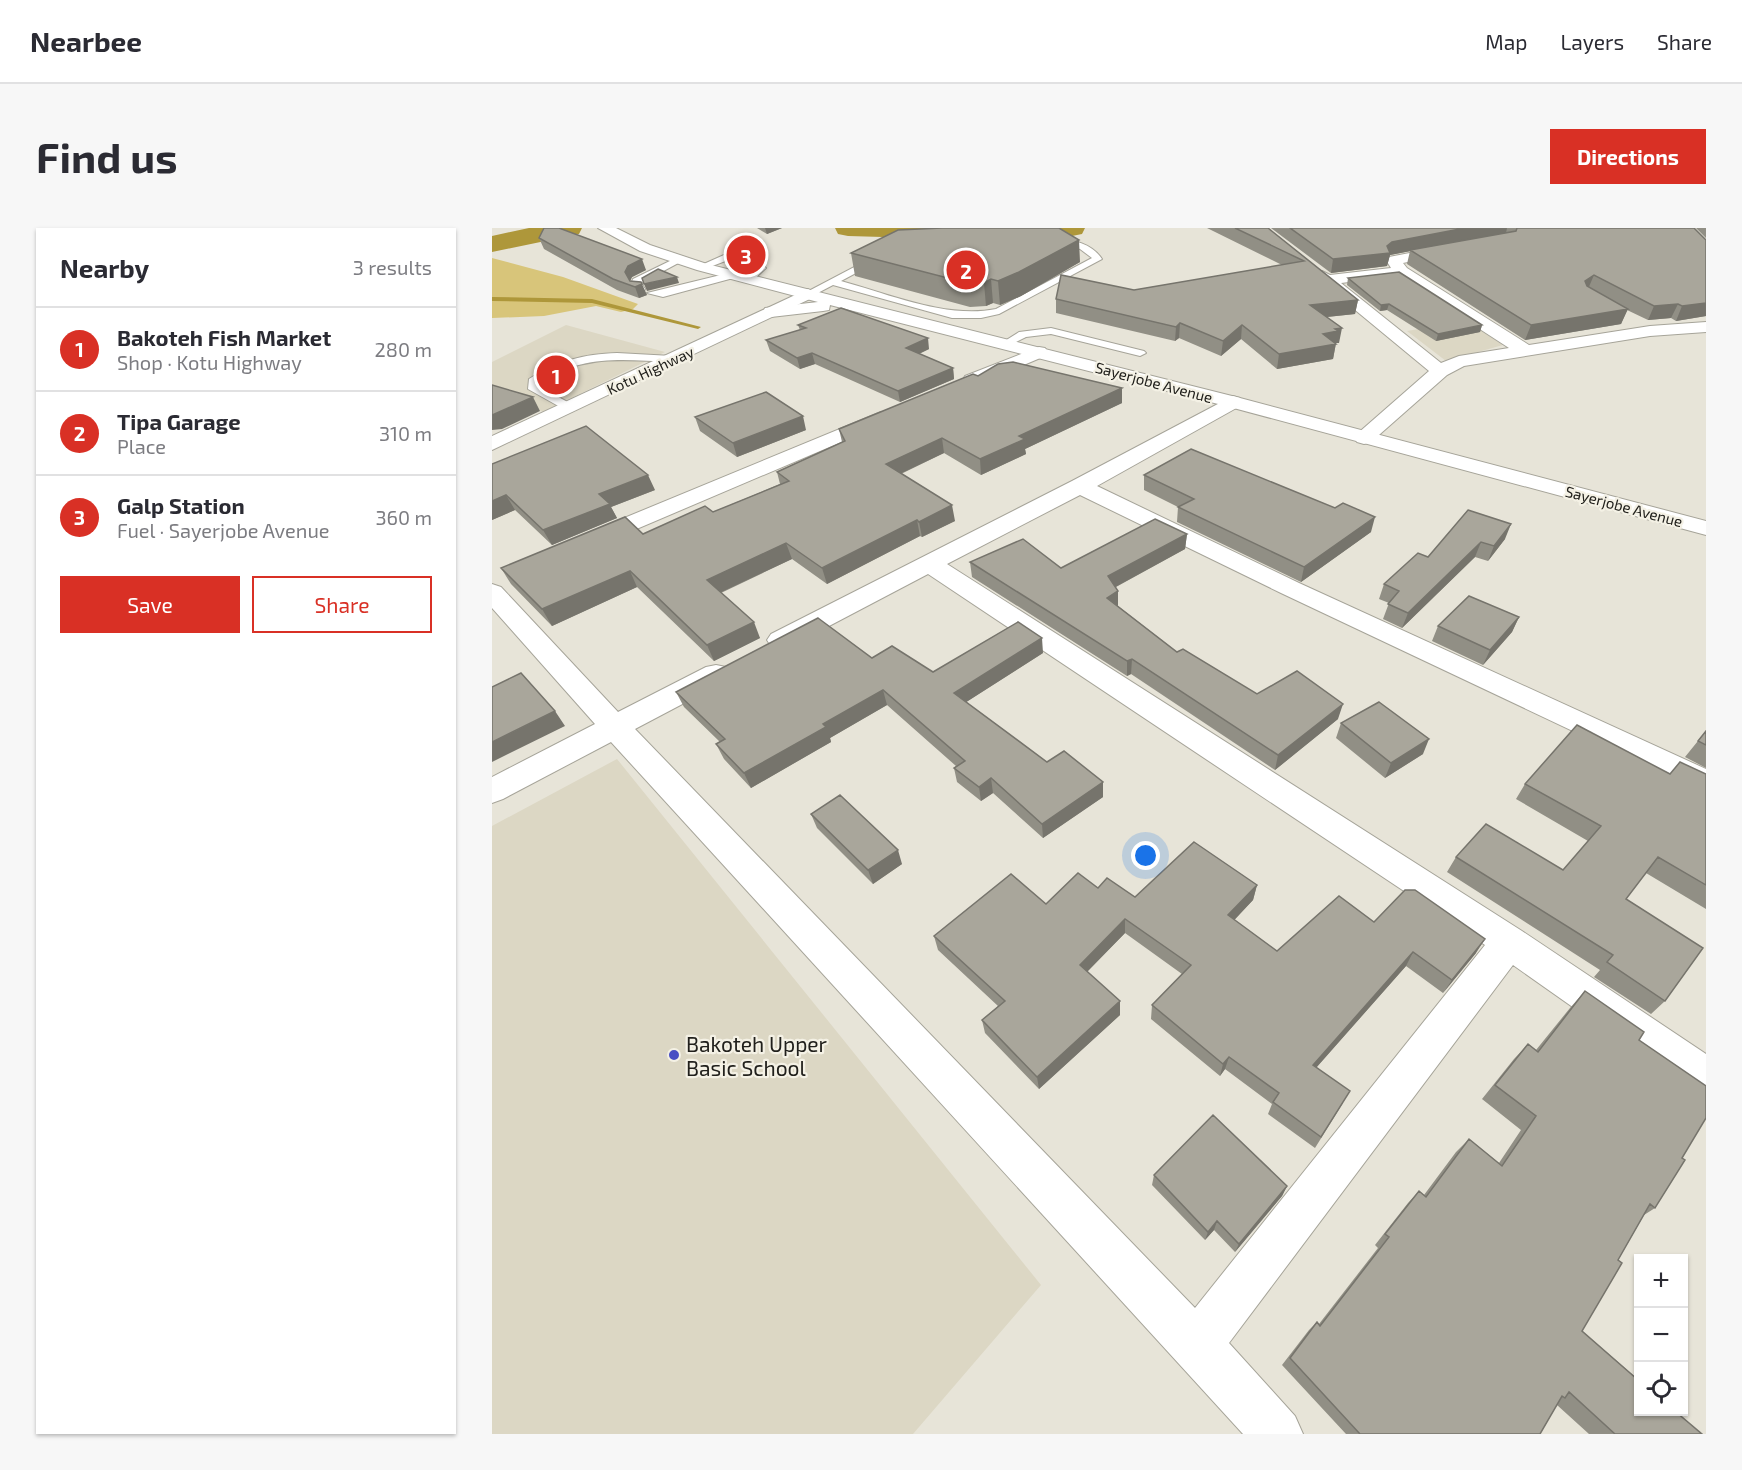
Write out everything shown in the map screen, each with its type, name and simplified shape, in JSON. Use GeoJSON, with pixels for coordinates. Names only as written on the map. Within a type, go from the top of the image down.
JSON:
{"type":"FeatureCollection","features":[{"type":"Feature","properties":{"kind":"street","name":"Sayerjobe Avenue"},"geometry":{"type":"LineString","coordinates":[[605,228],[645,248],[702,267],[1233,402],[1706,528]]}},
{"type":"Feature","properties":{"kind":"street"},"geometry":{"type":"LineString","coordinates":[[1464,247],[1394,260],[1401,271],[1525,350]]}},
{"type":"Feature","properties":{"kind":"street"},"geometry":{"type":"LineString","coordinates":[[1311,266],[1440,371]]}},
{"type":"Feature","properties":{"kind":"street"},"geometry":{"type":"LineString","coordinates":[[1328,280],[1401,271]]}},
{"type":"Feature","properties":{"kind":"street"},"geometry":{"type":"LineString","coordinates":[[747,279],[768,297],[765,315],[810,306],[854,306]]}},
{"type":"Feature","properties":{"kind":"street","name":"Kotu Highway"},"geometry":{"type":"LineString","coordinates":[[492,444],[808,294]]}},
{"type":"Feature","properties":{"kind":"street"},"geometry":{"type":"LineString","coordinates":[[1623,316],[1650,331]]}},
{"type":"Feature","properties":{"kind":"street"},"geometry":{"type":"LineString","coordinates":[[1364,438],[1440,371],[1460,361],[1650,331],[1706,327]]}},
{"type":"Feature","properties":{"kind":"street"},"geometry":{"type":"LineString","coordinates":[[952,389],[1039,352]]}},
{"type":"Feature","properties":{"kind":"street"},"geometry":{"type":"LineString","coordinates":[[492,791],[1080,486],[1233,402]]}},
{"type":"Feature","properties":{"kind":"street"},"geometry":{"type":"LineString","coordinates":[[569,549],[897,411]]}},
{"type":"Feature","properties":{"kind":"street"},"geometry":{"type":"LineString","coordinates":[[1080,486],[1290,588],[1706,782]]}},
{"type":"Feature","properties":{"kind":"street"},"geometry":{"type":"LineString","coordinates":[[930,564],[1509,942],[1706,1077]]}},
{"type":"Feature","properties":{"kind":"street"},"geometry":{"type":"LineString","coordinates":[[496,583],[614,726],[1197,1345],[1277,1434]]}},
{"type":"Feature","properties":{"kind":"street"},"geometry":{"type":"LineString","coordinates":[[1197,1345],[1509,942]]}},
{"type":"Feature","properties":{"kind":"lane"},"geometry":{"type":"LineString","coordinates":[[831,282],[952,315],[981,315],[999,311],[1097,259],[1095,254],[1086,248],[1071,243],[1039,241]]}},
{"type":"Feature","properties":{"kind":"lane"},"geometry":{"type":"LineString","coordinates":[[808,294],[885,254]]}},
{"type":"Feature","properties":{"kind":"lane"},"geometry":{"type":"LineString","coordinates":[[702,267],[727,257],[740,258]]}},
{"type":"Feature","properties":{"kind":"lane"},"geometry":{"type":"LineString","coordinates":[[640,289],[636,284],[637,281],[679,260]]}},
{"type":"Feature","properties":{"kind":"lane"},"geometry":{"type":"LineString","coordinates":[[652,293],[663,294],[747,279],[761,268],[755,263]]}},
{"type":"Feature","properties":{"kind":"lane"},"geometry":{"type":"LineString","coordinates":[[1006,344],[1023,334],[1051,331],[1140,353]]}},
{"type":"Feature","properties":{"kind":"lane"},"geometry":{"type":"LineString","coordinates":[[569,408],[534,389],[532,382],[550,369],[580,358],[598,356],[672,359]]}},
{"type":"Feature","properties":{"kind":"shaded area"},"geometry":{"type":"Polygon","coordinates":[[[492,258],[563,277],[638,304],[633,309],[621,312],[596,306],[544,316],[492,318],[492,258]]]}},
{"type":"Feature","properties":{"kind":"shaded area"},"geometry":{"type":"Polygon","coordinates":[[[1466,321],[1503,345],[1446,361],[1407,331],[1466,321]]]}},
{"type":"Feature","properties":{"kind":"shaded area"},"geometry":{"type":"Polygon","coordinates":[[[566,325],[665,352],[543,412],[492,388],[492,362],[566,325]]]}},
{"type":"Feature","properties":{"kind":"shaded area","name":"Bakoteh Upper Basic School"},"geometry":{"type":"Polygon","coordinates":[[[617,759],[1041,1285],[913,1434],[492,1434],[492,826],[617,759]]]}},
{"type":"Feature","properties":{"kind":"building"},"geometry":{"type":"Polygon","coordinates":[[[544,228],[559,228],[642,259],[628,266],[625,272],[630,281],[642,284],[635,287],[613,279],[539,238],[544,228]]]}},
{"type":"Feature","properties":{"kind":"building"},"geometry":{"type":"Polygon","coordinates":[[[1059,228],[1079,240],[1019,272],[998,281],[991,279],[984,283],[967,283],[851,253],[898,230],[1059,228]]]}},
{"type":"Feature","properties":{"kind":"building"},"geometry":{"type":"Polygon","coordinates":[[[1235,228],[1268,228],[1358,300],[1310,305],[1342,328],[1323,334],[1336,344],[1279,354],[1242,325],[1223,341],[1180,323],[1176,327],[1056,299],[1061,275],[1134,290],[1304,261],[1235,228]]]}},
{"type":"Feature","properties":{"kind":"building"},"geometry":{"type":"Polygon","coordinates":[[[1290,228],[1465,228],[1392,242],[1387,246],[1390,253],[1333,259],[1290,228]]]}},
{"type":"Feature","properties":{"kind":"building"},"geometry":{"type":"Polygon","coordinates":[[[1517,228],[1694,228],[1706,240],[1706,303],[1654,306],[1594,275],[1585,281],[1587,286],[1628,309],[1531,325],[1410,250],[1516,231],[1517,228]]]}},
{"type":"Feature","properties":{"kind":"building"},"geometry":{"type":"Polygon","coordinates":[[[658,269],[677,277],[644,284],[642,278],[658,269]]]}},
{"type":"Feature","properties":{"kind":"building"},"geometry":{"type":"Polygon","coordinates":[[[1399,272],[1482,325],[1438,334],[1389,304],[1381,305],[1348,278],[1399,272]]]}},
{"type":"Feature","properties":{"kind":"building"},"geometry":{"type":"Polygon","coordinates":[[[841,308],[928,338],[906,348],[953,368],[898,391],[812,353],[797,358],[766,340],[806,328],[798,325],[841,308]]]}},
{"type":"Feature","properties":{"kind":"building"},"geometry":{"type":"Polygon","coordinates":[[[1013,362],[1122,388],[1019,436],[1025,439],[980,459],[942,438],[886,464],[952,505],[822,568],[786,543],[707,580],[754,622],[707,645],[630,571],[542,609],[501,568],[625,517],[643,534],[705,506],[713,512],[789,481],[777,472],[845,441],[839,429],[973,374],[978,376],[998,364],[1013,362]]]}},
{"type":"Feature","properties":{"kind":"building"},"geometry":{"type":"Polygon","coordinates":[[[492,385],[533,397],[492,415],[492,385]]]}},
{"type":"Feature","properties":{"kind":"building"},"geometry":{"type":"Polygon","coordinates":[[[766,392],[803,416],[733,443],[695,417],[766,392]]]}},
{"type":"Feature","properties":{"kind":"building"},"geometry":{"type":"Polygon","coordinates":[[[586,426],[648,475],[599,494],[610,504],[543,530],[506,495],[492,501],[492,464],[586,426]]]}},
{"type":"Feature","properties":{"kind":"building"},"geometry":{"type":"Polygon","coordinates":[[[1191,449],[1335,508],[1343,503],[1375,517],[1304,567],[1178,507],[1194,499],[1144,475],[1191,449]]]}},
{"type":"Feature","properties":{"kind":"building"},"geometry":{"type":"Polygon","coordinates":[[[1468,510],[1511,524],[1494,546],[1481,542],[1408,613],[1388,604],[1399,591],[1384,584],[1418,553],[1428,557],[1468,510]]]}},
{"type":"Feature","properties":{"kind":"building"},"geometry":{"type":"Polygon","coordinates":[[[1155,519],[1187,534],[1108,576],[1118,591],[1107,598],[1177,652],[1183,649],[1257,694],[1297,671],[1343,704],[1278,755],[1132,659],[1127,661],[970,562],[1023,539],[1061,568],[1155,519]]]}},
{"type":"Feature","properties":{"kind":"building"},"geometry":{"type":"Polygon","coordinates":[[[1469,596],[1519,617],[1490,650],[1438,626],[1469,596]]]}},
{"type":"Feature","properties":{"kind":"building"},"geometry":{"type":"Polygon","coordinates":[[[818,618],[872,658],[892,646],[933,672],[1018,622],[1042,638],[954,693],[1047,762],[1064,751],[1103,782],[1042,824],[991,778],[979,787],[954,768],[965,761],[883,690],[823,724],[826,727],[744,773],[716,744],[725,739],[676,692],[818,618]]]}},
{"type":"Feature","properties":{"kind":"building"},"geometry":{"type":"Polygon","coordinates":[[[521,673],[555,711],[492,742],[492,687],[521,673]]]}},
{"type":"Feature","properties":{"kind":"building"},"geometry":{"type":"Polygon","coordinates":[[[1379,702],[1429,739],[1391,763],[1341,723],[1379,702]]]}},
{"type":"Feature","properties":{"kind":"building"},"geometry":{"type":"Polygon","coordinates":[[[1577,725],[1670,774],[1680,762],[1706,774],[1706,885],[1658,857],[1626,899],[1703,948],[1665,1001],[1607,962],[1613,955],[1456,857],[1486,824],[1563,870],[1601,826],[1525,784],[1577,725]]]}},
{"type":"Feature","properties":{"kind":"building"},"geometry":{"type":"Polygon","coordinates":[[[1706,731],[1706,745],[1698,741],[1706,731]]]}},
{"type":"Feature","properties":{"kind":"building"},"geometry":{"type":"Polygon","coordinates":[[[840,795],[898,850],[868,870],[811,814],[840,795]]]}},
{"type":"Feature","properties":{"kind":"building"},"geometry":{"type":"Polygon","coordinates":[[[1194,842],[1257,885],[1228,915],[1277,951],[1339,896],[1374,922],[1405,890],[1415,890],[1485,939],[1452,980],[1413,952],[1313,1065],[1350,1091],[1321,1137],[1273,1102],[1279,1093],[1229,1057],[1223,1064],[1152,1005],[1191,965],[1125,919],[1080,965],[1120,1001],[1037,1077],[982,1020],[1005,1001],[934,936],[1011,874],[1046,904],[1078,873],[1098,888],[1107,878],[1135,897],[1194,842]]]}},
{"type":"Feature","properties":{"kind":"building"},"geometry":{"type":"Polygon","coordinates":[[[1585,991],[1644,1032],[1639,1040],[1706,1086],[1706,1118],[1682,1158],[1685,1160],[1655,1208],[1650,1204],[1618,1260],[1622,1263],[1582,1331],[1634,1376],[1634,1416],[1681,1416],[1702,1434],[1615,1434],[1569,1392],[1565,1398],[1562,1396],[1540,1434],[1360,1434],[1290,1358],[1317,1322],[1320,1326],[1389,1237],[1385,1234],[1419,1191],[1426,1197],[1469,1139],[1502,1166],[1536,1116],[1495,1085],[1528,1044],[1538,1052],[1585,991]]]}},
{"type":"Feature","properties":{"kind":"building"},"geometry":{"type":"Polygon","coordinates":[[[1213,1115],[1287,1186],[1239,1244],[1217,1221],[1208,1232],[1154,1175],[1213,1115]]]}},
{"type":"Feature","properties":{"kind":"waterway"},"geometry":{"type":"LineString","coordinates":[[492,244],[569,228]]}},
{"type":"Feature","properties":{"kind":"waterway"},"geometry":{"type":"LineString","coordinates":[[848,228],[932,231],[1072,228]]}},
{"type":"Feature","properties":{"kind":"waterway"},"geometry":{"type":"LineString","coordinates":[[492,299],[592,301],[698,327]]}},
{"type":"Feature","properties":{"kind":"place","name":"Galp Station"},"geometry":{"type":"Point","coordinates":[746,255]}},
{"type":"Feature","properties":{"kind":"place","name":"Tipa Garage"},"geometry":{"type":"Point","coordinates":[966,270]}},
{"type":"Feature","properties":{"kind":"place","name":"Bakoteh Fish Market"},"geometry":{"type":"Point","coordinates":[556,375]}},
{"type":"Feature","properties":{"kind":"place","name":"Bakoteh Upper Basic School"},"geometry":{"type":"Point","coordinates":[674,1055]}}]}
